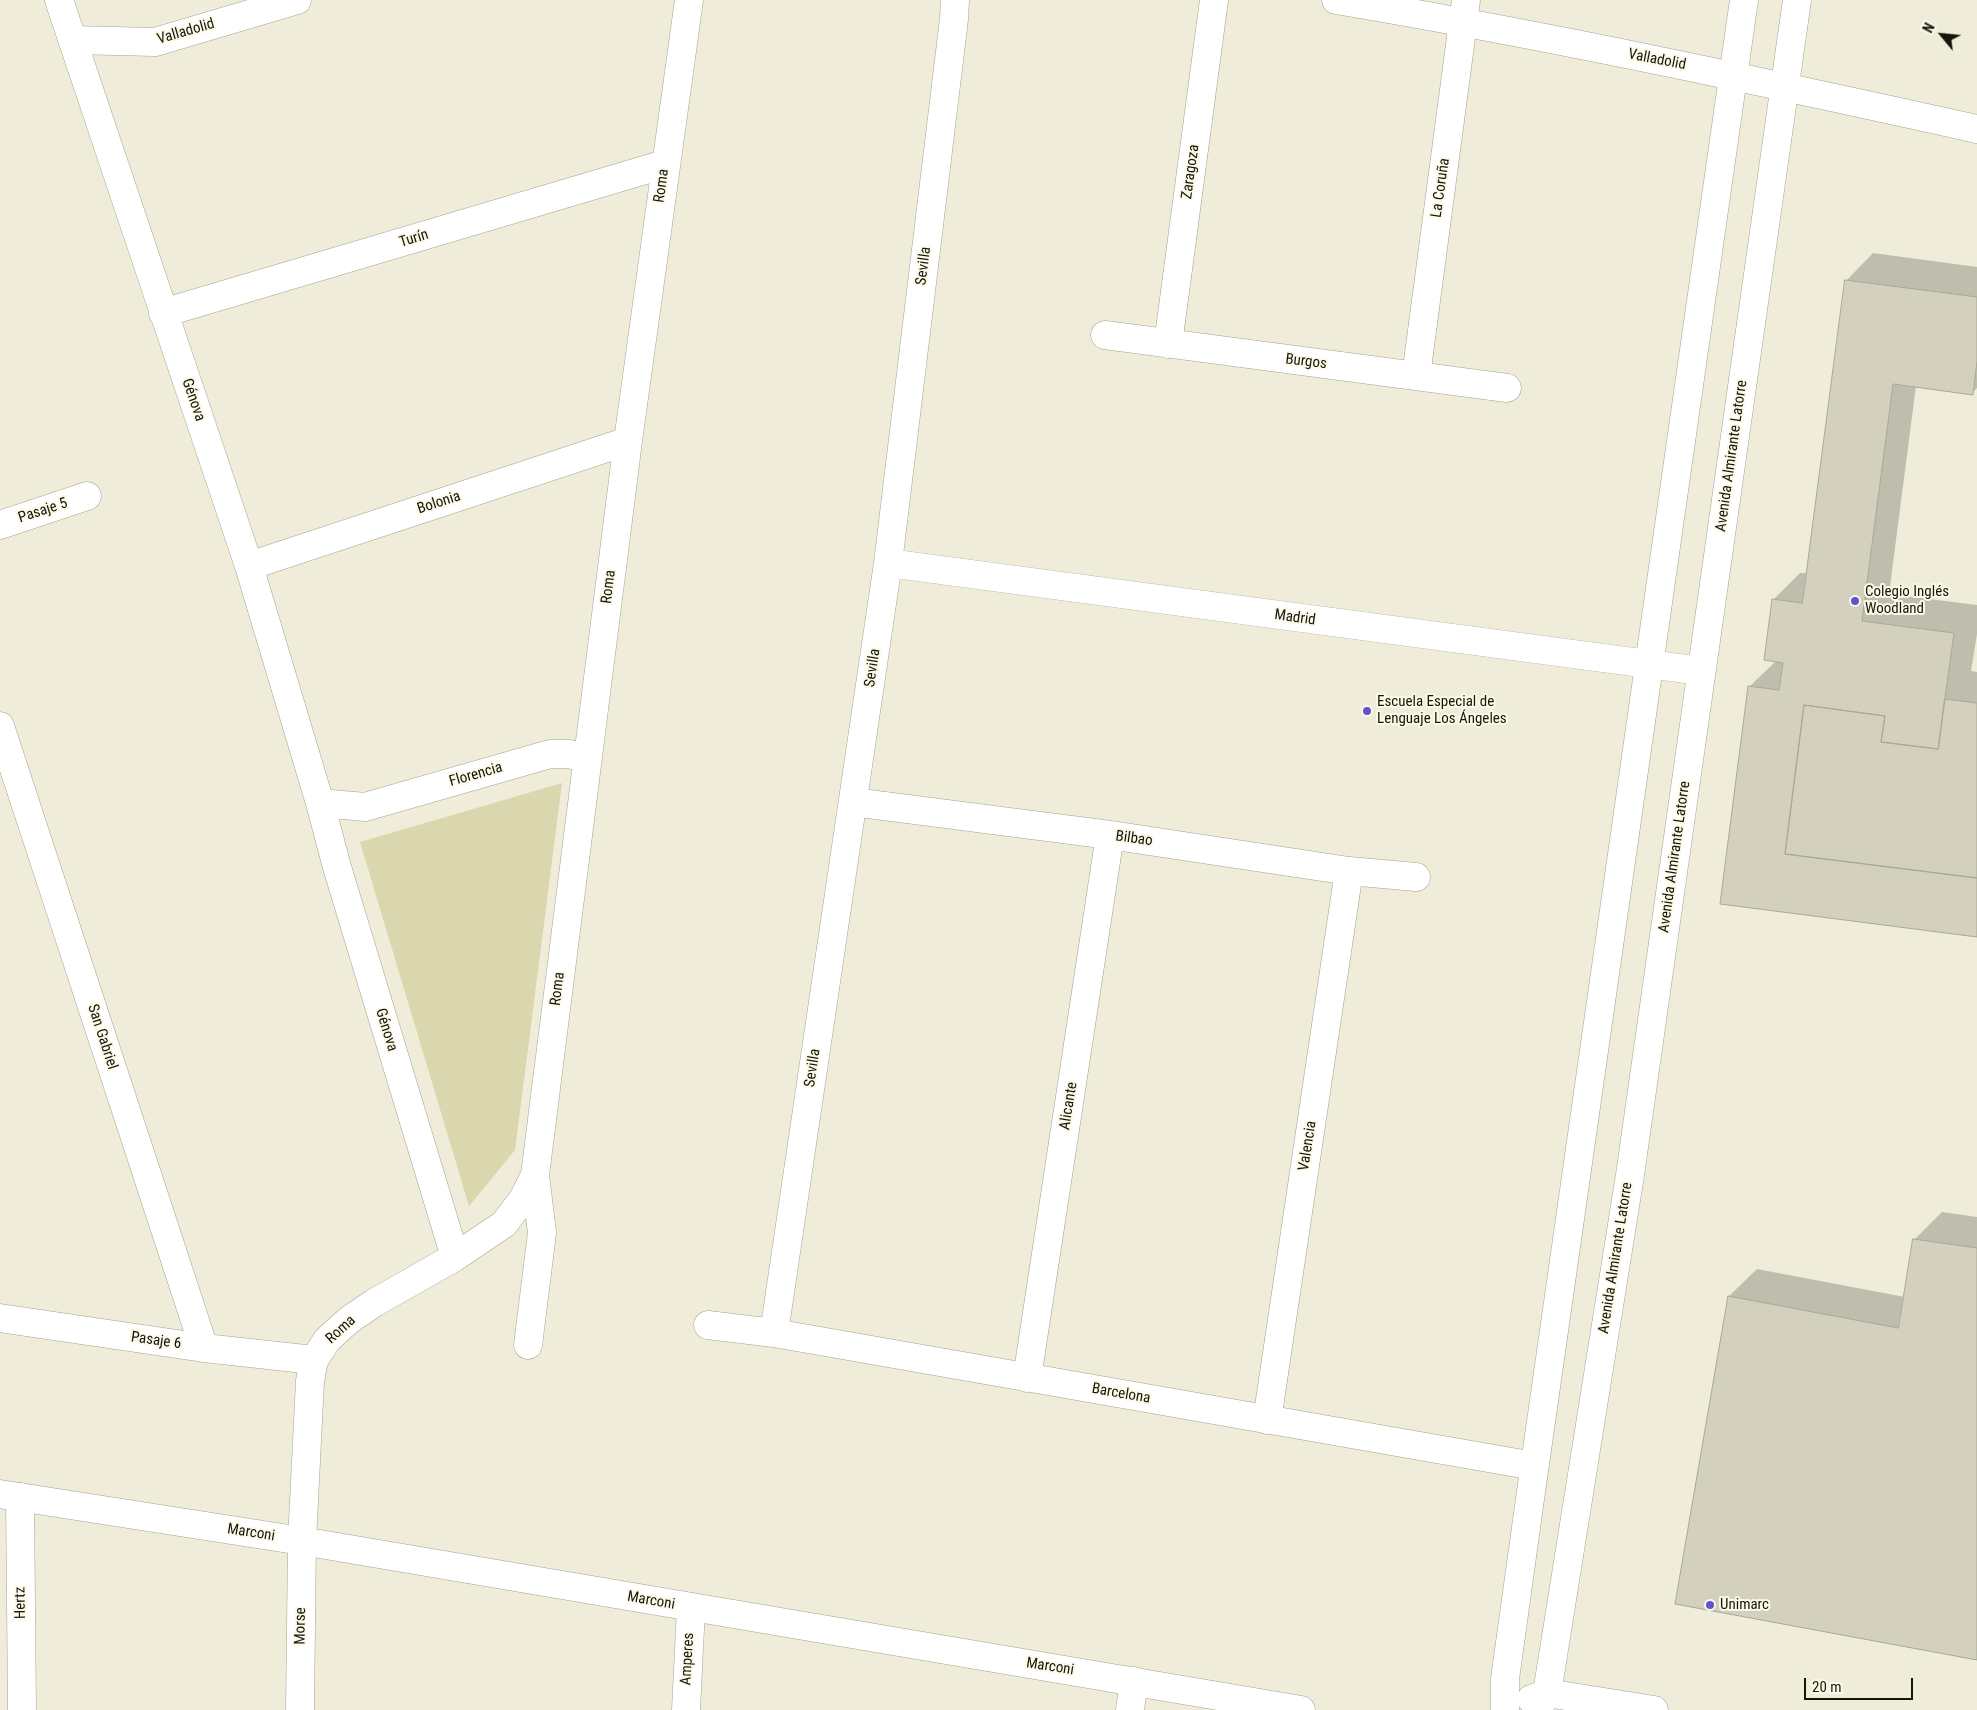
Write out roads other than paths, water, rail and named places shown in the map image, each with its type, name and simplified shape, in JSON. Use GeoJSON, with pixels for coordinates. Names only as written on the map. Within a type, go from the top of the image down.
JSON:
{"type":"FeatureCollection","features":[{"type":"Feature","properties":{"kind":"street","name":"Génova"},"geometry":{"type":"LineString","coordinates":[[60,0],[249,566],[320,803],[337,867],[455,1257]]}},
{"type":"Feature","properties":{"kind":"street","name":"Valladolid"},"geometry":{"type":"LineString","coordinates":[[73,40],[155,42],[297,0]]}},
{"type":"Feature","properties":{"kind":"street","name":"Roma"},"geometry":{"type":"LineString","coordinates":[[528,1345],[542,1233],[535,1175],[628,441],[689,0]]}},
{"type":"Feature","properties":{"kind":"street","name":"Sevilla"},"geometry":{"type":"LineString","coordinates":[[774,1333],[888,563],[955,0]]}},
{"type":"Feature","properties":{"kind":"street","name":"Zaragoza"},"geometry":{"type":"LineString","coordinates":[[1168,344],[1214,0]]}},
{"type":"Feature","properties":{"kind":"street","name":"Valladolid"},"geometry":{"type":"LineString","coordinates":[[1336,0],[1464,11],[1734,76],[1977,129]]}},
{"type":"Feature","properties":{"kind":"street"},"geometry":{"type":"LineString","coordinates":[[1654,1710],[1542,1702],[1506,1710],[1504,1679],[1744,0]]}},
{"type":"Feature","properties":{"kind":"street","name":"Avenida Almirante Latorre"},"geometry":{"type":"LineString","coordinates":[[1542,1702],[1630,1175],[1797,0]]}},
{"type":"Feature","properties":{"kind":"street","name":"La Coruña"},"geometry":{"type":"LineString","coordinates":[[1416,376],[1464,11]]}},
{"type":"Feature","properties":{"kind":"street","name":"Turín"},"geometry":{"type":"LineString","coordinates":[[163,313],[665,164]]}},
{"type":"Feature","properties":{"kind":"street","name":"Burgos"},"geometry":{"type":"LineString","coordinates":[[1105,335],[1507,388]]}},
{"type":"Feature","properties":{"kind":"street","name":"Bolonia"},"geometry":{"type":"LineString","coordinates":[[249,566],[628,441]]}},
{"type":"Feature","properties":{"kind":"street","name":"Pasaje 5"},"geometry":{"type":"LineString","coordinates":[[0,525],[86,496]]}},
{"type":"Feature","properties":{"kind":"street","name":"Madrid"},"geometry":{"type":"LineString","coordinates":[[888,563],[1701,671]]}},
{"type":"Feature","properties":{"kind":"street","name":"San Gabriel"},"geometry":{"type":"LineString","coordinates":[[0,726],[204,1348]]}},
{"type":"Feature","properties":{"kind":"street","name":"Florencia"},"geometry":{"type":"LineString","coordinates":[[320,803],[365,807],[550,754],[569,754],[587,759]]}},
{"type":"Feature","properties":{"kind":"street","name":"Bilbao"},"geometry":{"type":"LineString","coordinates":[[853,802],[1110,835],[1349,871],[1416,877]]}},
{"type":"Feature","properties":{"kind":"street","name":"Alicante"},"geometry":{"type":"LineString","coordinates":[[1027,1378],[1110,835]]}},
{"type":"Feature","properties":{"kind":"street","name":"Valencia"},"geometry":{"type":"LineString","coordinates":[[1267,1420],[1349,871]]}},
{"type":"Feature","properties":{"kind":"street","name":"Roma"},"geometry":{"type":"LineString","coordinates":[[302,1541],[310,1380],[314,1360],[327,1340],[349,1320],[374,1303],[455,1257],[504,1224],[523,1199],[535,1175]]}},
{"type":"Feature","properties":{"kind":"street","name":"Pasaje 6"},"geometry":{"type":"LineString","coordinates":[[0,1318],[204,1348],[314,1360]]}},
{"type":"Feature","properties":{"kind":"street","name":"Barcelona"},"geometry":{"type":"LineString","coordinates":[[708,1325],[774,1333],[1534,1466]]}},
{"type":"Feature","properties":{"kind":"street","name":"Marconi"},"geometry":{"type":"LineString","coordinates":[[10,1496],[302,1541],[1301,1710]]}},
{"type":"Feature","properties":{"kind":"street","name":"Hertz"},"geometry":{"type":"LineString","coordinates":[[10,1496],[22,1710]]}},
{"type":"Feature","properties":{"kind":"street","name":"Morse"},"geometry":{"type":"LineString","coordinates":[[300,1710],[302,1541]]}},
{"type":"Feature","properties":{"kind":"street","name":"Amperes"},"geometry":{"type":"LineString","coordinates":[[686,1710],[691,1608]]}},
{"type":"Feature","properties":{"kind":"street"},"geometry":{"type":"LineString","coordinates":[[1130,1710],[1134,1681]]}},
{"type":"Feature","properties":{"kind":"place","name":"Colegio Inglés Woodland"},"geometry":{"type":"Point","coordinates":[1855,601]}},
{"type":"Feature","properties":{"kind":"place","name":"Escuela Especial de Lenguaje Los Ángeles"},"geometry":{"type":"Point","coordinates":[1367,711]}},
{"type":"Feature","properties":{"kind":"place","name":"Unimarc"},"geometry":{"type":"Point","coordinates":[1710,1605]}}]}
